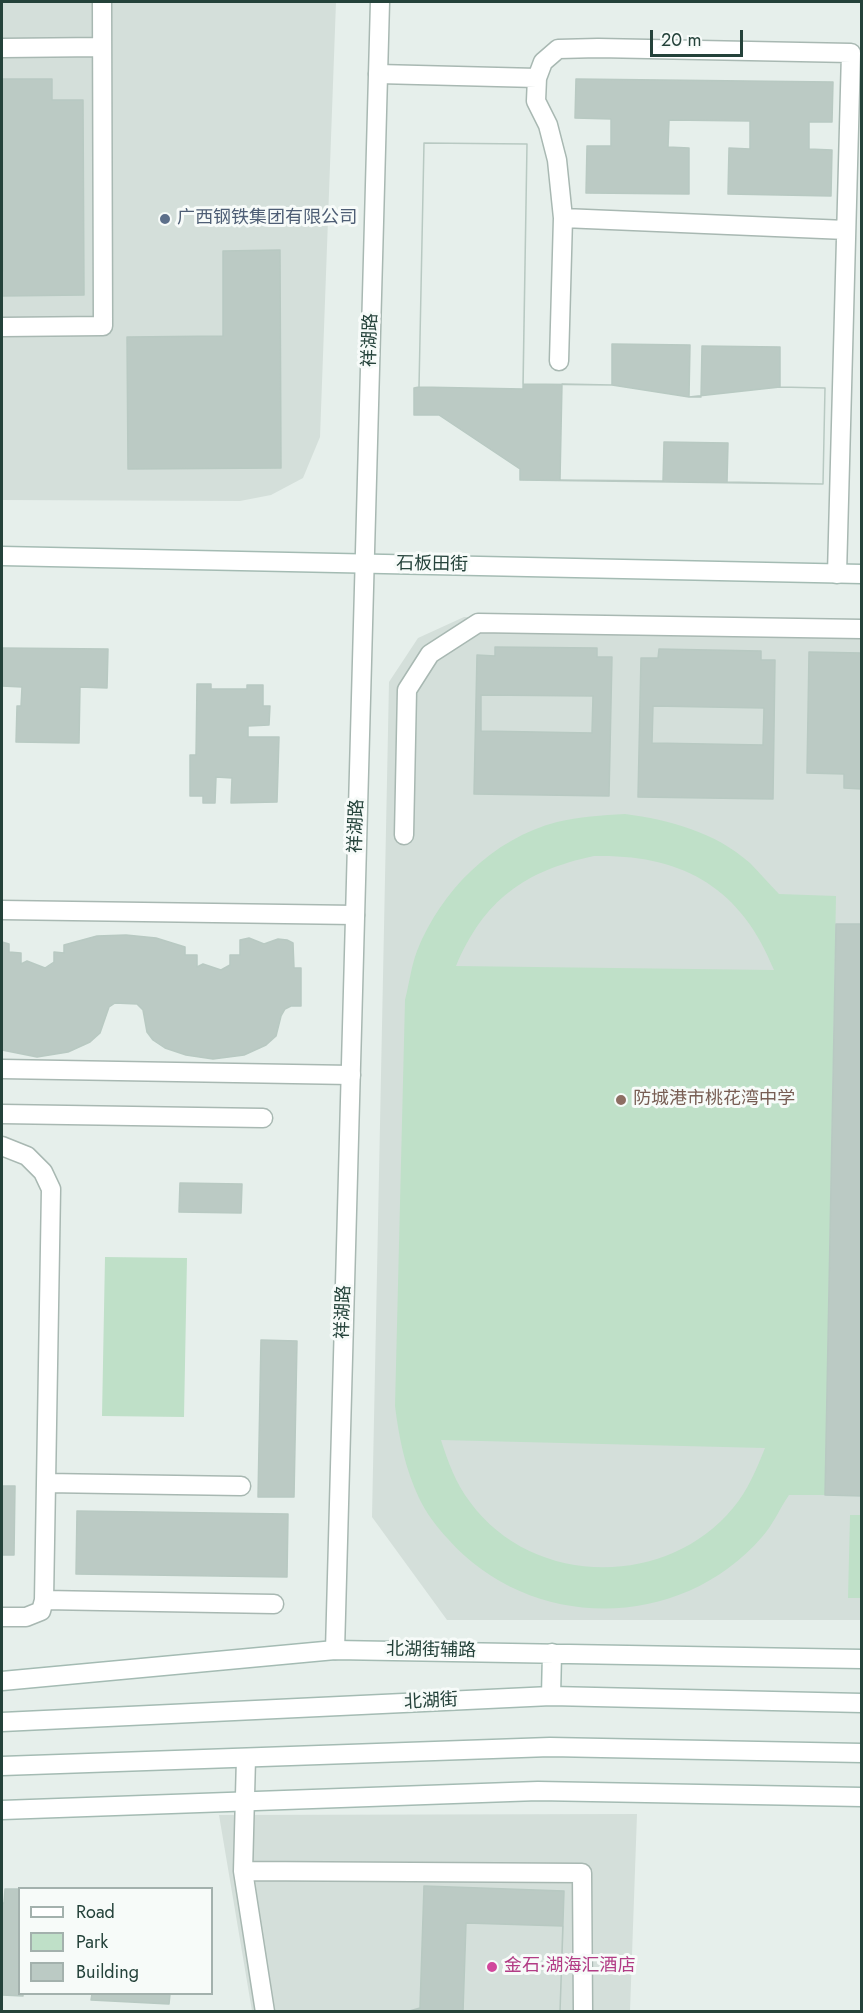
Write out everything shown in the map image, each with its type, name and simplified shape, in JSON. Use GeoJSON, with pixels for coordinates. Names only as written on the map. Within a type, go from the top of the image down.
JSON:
{"type":"FeatureCollection","features":[{"type":"Feature","properties":{"kind":"street"},"geometry":{"type":"LineString","coordinates":[[2,327],[103,326],[102,2]]}},
{"type":"Feature","properties":{"kind":"street","name":"祥湖路"},"geometry":{"type":"LineString","coordinates":[[335,1650],[380,2]]}},
{"type":"Feature","properties":{"kind":"street"},"geometry":{"type":"LineString","coordinates":[[2,48],[102,47]]}},
{"type":"Feature","properties":{"kind":"street"},"geometry":{"type":"LineString","coordinates":[[559,361],[563,218],[556,160],[548,125],[537,101],[537,78],[543,62],[558,49],[851,53],[837,574]]}},
{"type":"Feature","properties":{"kind":"street"},"geometry":{"type":"LineString","coordinates":[[378,74],[537,78]]}},
{"type":"Feature","properties":{"kind":"street"},"geometry":{"type":"LineString","coordinates":[[563,218],[846,230]]}},
{"type":"Feature","properties":{"kind":"street","name":"石板田街"},"geometry":{"type":"LineString","coordinates":[[2,556],[861,574]]}},
{"type":"Feature","properties":{"kind":"street"},"geometry":{"type":"LineString","coordinates":[[404,835],[407,690],[430,654],[478,623],[861,629]]}},
{"type":"Feature","properties":{"kind":"street"},"geometry":{"type":"LineString","coordinates":[[2,910],[355,915]]}},
{"type":"Feature","properties":{"kind":"street"},"geometry":{"type":"LineString","coordinates":[[2,1070],[351,1075]]}},
{"type":"Feature","properties":{"kind":"street"},"geometry":{"type":"LineString","coordinates":[[2,1114],[263,1118]]}},
{"type":"Feature","properties":{"kind":"street"},"geometry":{"type":"LineString","coordinates":[[2,1146],[27,1156],[43,1172],[51,1189],[44,1600],[41,1611],[26,1617],[2,1617]]}},
{"type":"Feature","properties":{"kind":"street"},"geometry":{"type":"LineString","coordinates":[[46,1483],[241,1486]]}},
{"type":"Feature","properties":{"kind":"street"},"geometry":{"type":"LineString","coordinates":[[44,1600],[274,1604]]}},
{"type":"Feature","properties":{"kind":"street","name":"北湖街辅路"},"geometry":{"type":"LineString","coordinates":[[2,1682],[335,1650],[861,1659]]}},
{"type":"Feature","properties":{"kind":"street"},"geometry":{"type":"LineString","coordinates":[[551,1696],[552,1653]]}},
{"type":"Feature","properties":{"kind":"street","name":"北湖街"},"geometry":{"type":"LineString","coordinates":[[2,1722],[551,1696],[861,1702]]}},
{"type":"Feature","properties":{"kind":"street"},"geometry":{"type":"LineString","coordinates":[[2,1766],[550,1747],[861,1753]]}},
{"type":"Feature","properties":{"kind":"street"},"geometry":{"type":"LineString","coordinates":[[246,1758],[243,1871],[265,2012]]}},
{"type":"Feature","properties":{"kind":"street"},"geometry":{"type":"LineString","coordinates":[[2,1810],[538,1791],[861,1797]]}},
{"type":"Feature","properties":{"kind":"street"},"geometry":{"type":"LineString","coordinates":[[243,1871],[582,1873],[583,2012]]}},
{"type":"Feature","properties":{"kind":"shaded area","name":"广西钢铁集团有限公司"},"geometry":{"type":"Polygon","coordinates":[[[2,2],[336,2],[320,437],[303,478],[271,495],[240,501],[2,500],[2,2]]]}},
{"type":"Feature","properties":{"kind":"shaded area","name":"防城港市桃花湾中学"},"geometry":{"type":"Polygon","coordinates":[[[464,617],[861,623],[861,1620],[447,1620],[372,1517],[389,682],[418,638],[464,617]]]}},
{"type":"Feature","properties":{"kind":"shaded area"},"geometry":{"type":"Polygon","coordinates":[[[637,1814],[630,2011],[252,2011],[219,1815],[637,1814]]]}},
{"type":"Feature","properties":{"kind":"green space"},"geometry":{"type":"Polygon","coordinates":[[[625,814],[675,824],[707,835],[750,863],[779,894],[836,896],[825,1495],[789,1495],[762,1537],[728,1568],[690,1590],[648,1604],[605,1609],[562,1604],[520,1591],[482,1570],[436,1525],[422,1504],[410,1475],[398,1430],[395,1406],[405,1000],[413,963],[427,929],[455,888],[490,854],[533,830],[557,822],[625,814]],[[594,856],[547,870],[509,892],[480,923],[456,966],[774,970],[760,941],[744,917],[726,897],[705,881],[681,869],[655,861],[594,856]],[[441,1440],[461,1488],[470,1502],[496,1530],[528,1550],[563,1563],[600,1567],[637,1564],[672,1553],[705,1534],[733,1508],[743,1494],[765,1448],[764,1448],[441,1440]]]}},
{"type":"Feature","properties":{"kind":"green space"},"geometry":{"type":"Polygon","coordinates":[[[105,1257],[187,1258],[184,1417],[102,1416],[105,1257]]]}},
{"type":"Feature","properties":{"kind":"green space"},"geometry":{"type":"Polygon","coordinates":[[[850,1515],[861,1515],[861,1598],[848,1598],[850,1515]]]}},
{"type":"Feature","properties":{"kind":"building"},"geometry":{"type":"Polygon","coordinates":[[[2,79],[52,79],[52,100],[83,100],[84,295],[2,296],[2,79]]]}},
{"type":"Feature","properties":{"kind":"building"},"geometry":{"type":"Polygon","coordinates":[[[576,79],[833,82],[832,122],[809,122],[809,149],[832,150],[831,196],[728,194],[729,148],[750,149],[750,121],[669,120],[668,147],[689,148],[689,194],[586,193],[587,146],[611,146],[611,119],[575,118],[576,79]]]}},
{"type":"Feature","properties":{"kind":"building"},"geometry":{"type":"Polygon","coordinates":[[[424,143],[527,144],[523,384],[612,385],[689,397],[780,387],[825,388],[823,484],[520,480],[520,469],[439,415],[414,415],[414,388],[419,387],[424,143]]]}},
{"type":"Feature","properties":{"kind":"building"},"geometry":{"type":"Polygon","coordinates":[[[424,143],[527,144],[523,389],[419,387],[424,143]]]}},
{"type":"Feature","properties":{"kind":"building"},"geometry":{"type":"Polygon","coordinates":[[[280,250],[281,468],[128,469],[127,337],[223,336],[223,251],[280,250]]]}},
{"type":"Feature","properties":{"kind":"building"},"geometry":{"type":"Polygon","coordinates":[[[612,344],[690,345],[689,397],[701,397],[702,346],[780,347],[780,387],[825,388],[823,484],[727,482],[728,443],[664,442],[663,481],[560,480],[562,384],[612,385],[612,344]]]}},
{"type":"Feature","properties":{"kind":"building"},"geometry":{"type":"Polygon","coordinates":[[[495,647],[597,648],[597,657],[612,657],[609,796],[474,794],[477,655],[495,656],[495,647]],[[481,695],[481,731],[592,733],[593,696],[481,695]]]}},
{"type":"Feature","properties":{"kind":"building"},"geometry":{"type":"Polygon","coordinates":[[[2,648],[108,649],[107,688],[80,687],[79,743],[16,742],[17,706],[21,706],[22,687],[2,686],[2,648]]]}},
{"type":"Feature","properties":{"kind":"building"},"geometry":{"type":"Polygon","coordinates":[[[659,649],[761,651],[761,660],[775,660],[773,799],[638,797],[641,658],[658,658],[659,649]],[[653,706],[652,743],[763,745],[764,708],[653,706]]]}},
{"type":"Feature","properties":{"kind":"building"},"geometry":{"type":"Polygon","coordinates":[[[809,652],[862,653],[862,789],[844,788],[844,774],[807,773],[809,652]]]}},
{"type":"Feature","properties":{"kind":"building"},"geometry":{"type":"Polygon","coordinates":[[[197,684],[211,684],[211,689],[247,689],[247,685],[263,685],[263,706],[270,706],[269,725],[248,726],[248,737],[279,737],[277,802],[231,803],[232,778],[216,777],[215,803],[203,803],[203,796],[190,796],[190,755],[196,755],[197,684]]]}},
{"type":"Feature","properties":{"kind":"building"},"geometry":{"type":"Polygon","coordinates":[[[836,924],[862,924],[862,1496],[825,1495],[836,924]]]}},
{"type":"Feature","properties":{"kind":"building"},"geometry":{"type":"Polygon","coordinates":[[[126,935],[156,938],[185,947],[185,955],[197,955],[197,967],[203,964],[221,970],[230,965],[230,955],[240,955],[240,940],[249,938],[264,944],[278,939],[287,940],[293,943],[294,968],[301,968],[301,1006],[291,1006],[285,1009],[276,1036],[266,1045],[244,1055],[213,1059],[186,1055],[165,1048],[153,1040],[147,1032],[143,1010],[137,1004],[115,1003],[109,1007],[100,1033],[90,1042],[68,1052],[37,1057],[2,1050],[2,942],[9,944],[9,952],[21,953],[21,964],[27,961],[45,968],[54,962],[54,952],[64,953],[64,945],[97,936],[126,935]]]}},
{"type":"Feature","properties":{"kind":"building"},"geometry":{"type":"Polygon","coordinates":[[[180,1183],[242,1184],[241,1213],[179,1212],[180,1183]]]}},
{"type":"Feature","properties":{"kind":"building"},"geometry":{"type":"Polygon","coordinates":[[[261,1340],[297,1341],[294,1497],[258,1497],[261,1340]]]}},
{"type":"Feature","properties":{"kind":"building"},"geometry":{"type":"Polygon","coordinates":[[[2,1486],[15,1486],[14,1555],[2,1555],[2,1486]]]}},
{"type":"Feature","properties":{"kind":"building"},"geometry":{"type":"Polygon","coordinates":[[[77,1511],[288,1514],[287,1577],[76,1574],[77,1511]]]}},
{"type":"Feature","properties":{"kind":"building","name":"金石·湖海汇酒店"},"geometry":{"type":"Polygon","coordinates":[[[424,1886],[564,1891],[560,2012],[406,2012],[420,2008],[424,1886]]]}},
{"type":"Feature","properties":{"kind":"building"},"geometry":{"type":"Polygon","coordinates":[[[5,1889],[18,1889],[18,1995],[23,1996],[2,1995],[2,1903],[4,1903],[5,1889]]]}},
{"type":"Feature","properties":{"kind":"building"},"geometry":{"type":"Polygon","coordinates":[[[466,1923],[563,1926],[560,2012],[463,2012],[466,1923]]]}},
{"type":"Feature","properties":{"kind":"building"},"geometry":{"type":"Polygon","coordinates":[[[92,1995],[170,1995],[169,2004],[91,2000],[92,1995]]]}},
{"type":"Feature","properties":{"kind":"place","name":"广西钢铁集团有限公司"},"geometry":{"type":"Point","coordinates":[165,219]}},
{"type":"Feature","properties":{"kind":"place","name":"防城港市桃花湾中学"},"geometry":{"type":"Point","coordinates":[621,1100]}},
{"type":"Feature","properties":{"kind":"place","name":"金石·湖海汇酒店"},"geometry":{"type":"Point","coordinates":[492,1967]}}]}
